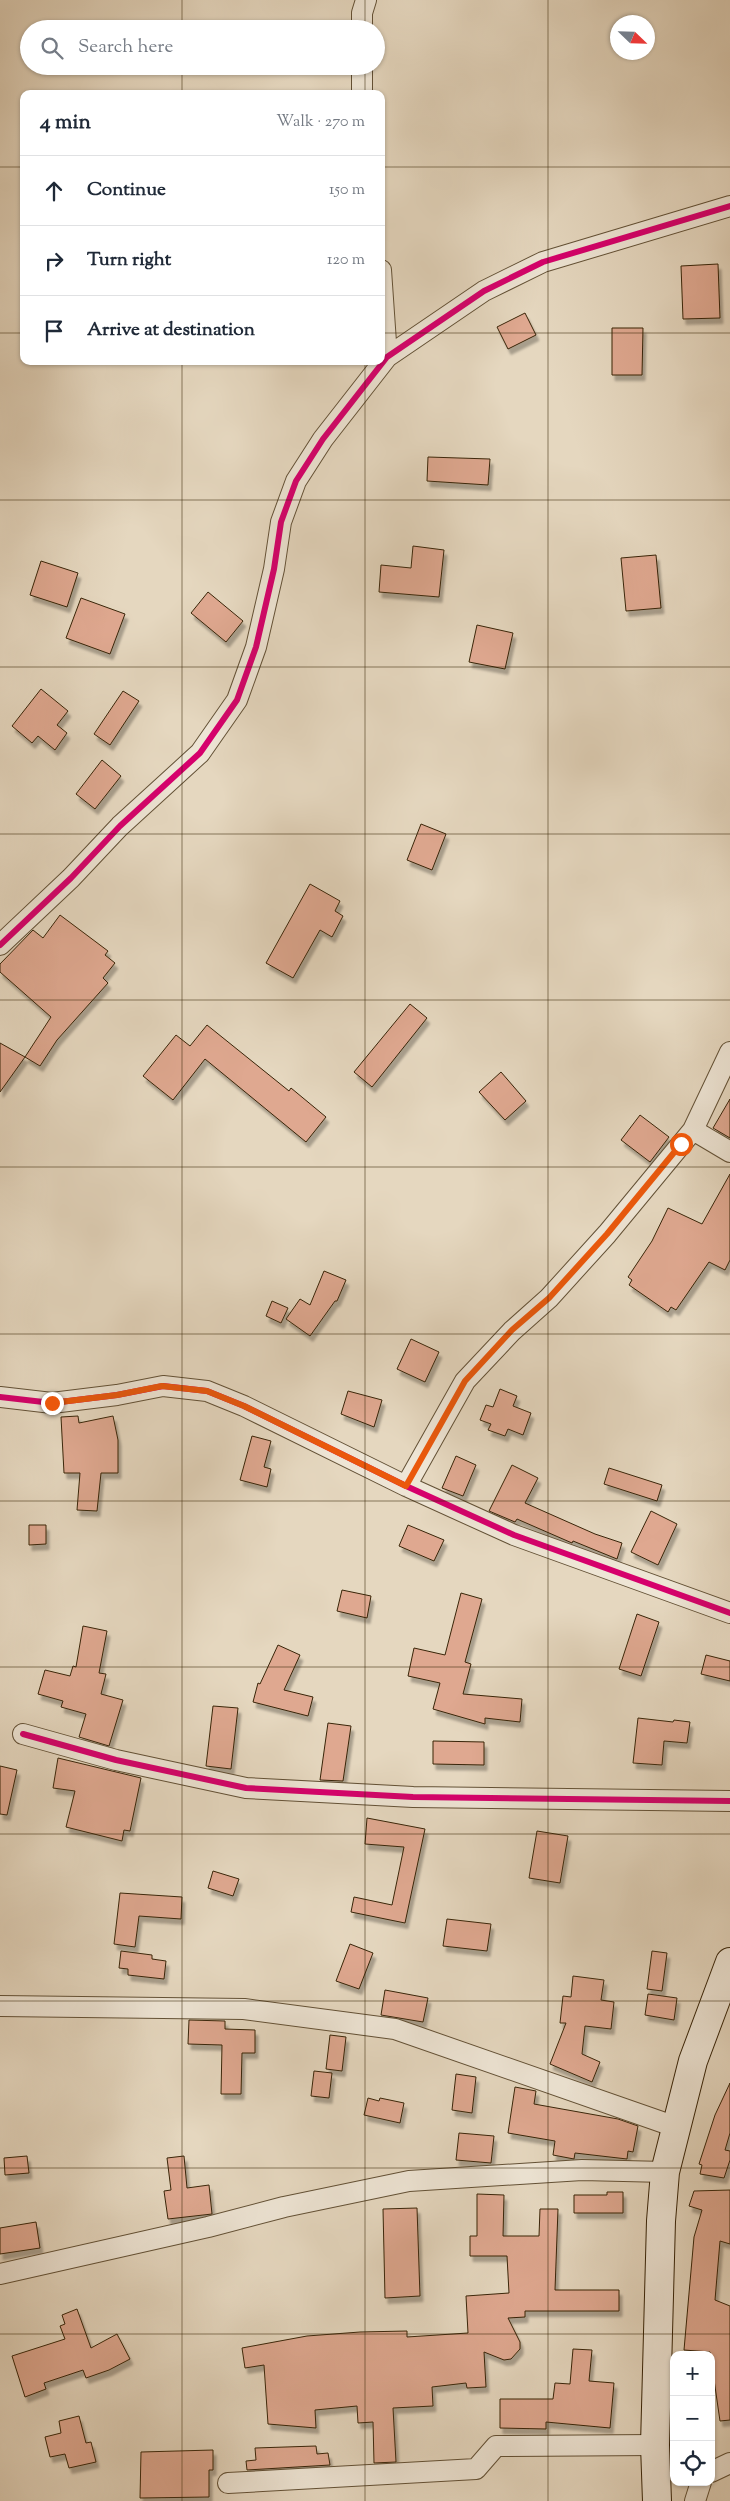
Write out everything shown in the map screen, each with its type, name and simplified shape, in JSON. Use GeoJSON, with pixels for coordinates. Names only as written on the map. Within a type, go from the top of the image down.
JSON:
{"type":"FeatureCollection","features":[{"type":"Feature","properties":{"kind":"main road"},"geometry":{"type":"LineString","coordinates":[[657,2501],[654,2445],[661,2221],[665,2172],[693,2061],[728,1975]]}},
{"type":"Feature","properties":{"kind":"street"},"geometry":{"type":"LineString","coordinates":[[362,20],[366,0]]}},
{"type":"Feature","properties":{"kind":"street"},"geometry":{"type":"LineString","coordinates":[[362,75],[362,90]]}},
{"type":"Feature","properties":{"kind":"street"},"geometry":{"type":"LineString","coordinates":[[385,360],[484,291],[543,262],[730,206]]}},
{"type":"Feature","properties":{"kind":"street"},"geometry":{"type":"LineString","coordinates":[[385,328],[387,357]]}},
{"type":"Feature","properties":{"kind":"street"},"geometry":{"type":"LineString","coordinates":[[0,945],[71,878],[120,826],[200,753],[237,700],[256,647],[274,569],[282,522],[296,482],[323,439],[381,365]]}},
{"type":"Feature","properties":{"kind":"street"},"geometry":{"type":"LineString","coordinates":[[406,1486],[465,1381],[512,1330],[549,1298],[607,1234],[693,1130],[730,1052]]}},
{"type":"Feature","properties":{"kind":"street"},"geometry":{"type":"LineString","coordinates":[[693,1130],[730,1152]]}},
{"type":"Feature","properties":{"kind":"street"},"geometry":{"type":"LineString","coordinates":[[0,1397],[52,1403],[117,1395],[162,1386],[207,1391],[244,1406],[406,1486],[514,1535],[730,1613]]}},
{"type":"Feature","properties":{"kind":"street"},"geometry":{"type":"LineString","coordinates":[[23,1734],[116,1760],[246,1788],[413,1797],[730,1801]]}},
{"type":"Feature","properties":{"kind":"street"},"geometry":{"type":"LineString","coordinates":[[0,2006],[244,2009],[395,2029],[676,2127]]}},
{"type":"Feature","properties":{"kind":"street"},"geometry":{"type":"LineString","coordinates":[[0,2274],[208,2227],[284,2207],[409,2181],[582,2170],[665,2172]]}},
{"type":"Feature","properties":{"kind":"street"},"geometry":{"type":"LineString","coordinates":[[228,2483],[476,2469],[496,2446],[654,2445]]}},
{"type":"Feature","properties":{"kind":"street"},"geometry":{"type":"LineString","coordinates":[[715,2470],[730,2464]]}},
{"type":"Feature","properties":{"kind":"street"},"geometry":{"type":"LineString","coordinates":[[695,2501],[700,2486]]}},
{"type":"Feature","properties":{"kind":"building"},"geometry":{"type":"Polygon","coordinates":[[[718,264],[720,318],[683,319],[681,266],[718,264]]]}},
{"type":"Feature","properties":{"kind":"building"},"geometry":{"type":"Polygon","coordinates":[[[525,313],[536,335],[508,349],[497,327],[525,313]]]}},
{"type":"Feature","properties":{"kind":"building"},"geometry":{"type":"Polygon","coordinates":[[[612,328],[643,328],[642,375],[612,375],[612,328]]]}},
{"type":"Feature","properties":{"kind":"building"},"geometry":{"type":"Polygon","coordinates":[[[428,457],[490,459],[488,485],[427,481],[428,457]]]}},
{"type":"Feature","properties":{"kind":"building"},"geometry":{"type":"Polygon","coordinates":[[[413,546],[444,550],[439,597],[379,592],[381,565],[411,568],[413,546]]]}},
{"type":"Feature","properties":{"kind":"building"},"geometry":{"type":"Polygon","coordinates":[[[656,555],[661,608],[626,611],[621,558],[656,555]]]}},
{"type":"Feature","properties":{"kind":"building"},"geometry":{"type":"Polygon","coordinates":[[[41,561],[78,573],[67,607],[30,595],[41,561]]]}},
{"type":"Feature","properties":{"kind":"building"},"geometry":{"type":"Polygon","coordinates":[[[208,592],[243,621],[226,642],[191,613],[208,592]]]}},
{"type":"Feature","properties":{"kind":"building"},"geometry":{"type":"Polygon","coordinates":[[[81,598],[125,614],[110,654],[66,638],[81,598]]]}},
{"type":"Feature","properties":{"kind":"building"},"geometry":{"type":"Polygon","coordinates":[[[477,625],[513,633],[505,669],[469,662],[477,625]]]}},
{"type":"Feature","properties":{"kind":"building"},"geometry":{"type":"Polygon","coordinates":[[[41,689],[68,711],[57,725],[67,733],[55,750],[38,736],[32,743],[12,726],[41,689]]]}},
{"type":"Feature","properties":{"kind":"building"},"geometry":{"type":"Polygon","coordinates":[[[123,691],[139,701],[110,745],[94,734],[123,691]]]}},
{"type":"Feature","properties":{"kind":"building"},"geometry":{"type":"Polygon","coordinates":[[[102,760],[121,776],[95,809],[76,794],[102,760]]]}},
{"type":"Feature","properties":{"kind":"building"},"geometry":{"type":"Polygon","coordinates":[[[421,824],[446,834],[432,870],[407,860],[421,824]]]}},
{"type":"Feature","properties":{"kind":"building"},"geometry":{"type":"Polygon","coordinates":[[[310,884],[340,901],[335,911],[343,916],[332,937],[320,930],[293,978],[266,963],[310,884]]]}},
{"type":"Feature","properties":{"kind":"building"},"geometry":{"type":"Polygon","coordinates":[[[60,915],[108,951],[105,955],[115,963],[103,978],[108,983],[57,1040],[40,1066],[25,1057],[51,1017],[0,972],[0,964],[33,930],[43,938],[60,915]]]}},
{"type":"Feature","properties":{"kind":"building"},"geometry":{"type":"Polygon","coordinates":[[[410,1004],[427,1018],[372,1087],[354,1072],[410,1004]]]}},
{"type":"Feature","properties":{"kind":"building"},"geometry":{"type":"Polygon","coordinates":[[[207,1025],[289,1091],[291,1088],[326,1117],[306,1142],[205,1059],[173,1100],[143,1076],[176,1035],[190,1046],[207,1025]]]}},
{"type":"Feature","properties":{"kind":"building"},"geometry":{"type":"Polygon","coordinates":[[[0,1043],[25,1057],[0,1092],[0,1043]]]}},
{"type":"Feature","properties":{"kind":"building"},"geometry":{"type":"Polygon","coordinates":[[[501,1072],[526,1101],[505,1120],[479,1092],[501,1072]]]}},
{"type":"Feature","properties":{"kind":"building"},"geometry":{"type":"Polygon","coordinates":[[[730,1099],[730,1138],[713,1128],[730,1099]]]}},
{"type":"Feature","properties":{"kind":"building"},"geometry":{"type":"Polygon","coordinates":[[[640,1115],[669,1137],[650,1162],[621,1140],[640,1115]]]}},
{"type":"Feature","properties":{"kind":"building"},"geometry":{"type":"Polygon","coordinates":[[[730,1174],[730,1260],[725,1270],[709,1262],[676,1310],[671,1307],[668,1312],[629,1285],[632,1280],[628,1277],[652,1241],[668,1208],[702,1224],[730,1174]]]}},
{"type":"Feature","properties":{"kind":"building"},"geometry":{"type":"Polygon","coordinates":[[[324,1271],[346,1280],[337,1301],[335,1301],[310,1336],[286,1319],[300,1299],[310,1305],[324,1271]]]}},
{"type":"Feature","properties":{"kind":"building"},"geometry":{"type":"Polygon","coordinates":[[[272,1301],[288,1308],[281,1323],[266,1316],[272,1301]]]}},
{"type":"Feature","properties":{"kind":"building"},"geometry":{"type":"Polygon","coordinates":[[[411,1339],[439,1352],[425,1382],[397,1369],[411,1339]]]}},
{"type":"Feature","properties":{"kind":"building"},"geometry":{"type":"Polygon","coordinates":[[[500,1389],[517,1396],[513,1406],[531,1413],[523,1435],[508,1429],[505,1436],[488,1430],[491,1424],[480,1420],[486,1405],[493,1407],[500,1389]]]}},
{"type":"Feature","properties":{"kind":"building"},"geometry":{"type":"Polygon","coordinates":[[[348,1391],[382,1400],[374,1427],[341,1414],[348,1391]]]}},
{"type":"Feature","properties":{"kind":"building"},"geometry":{"type":"Polygon","coordinates":[[[78,1416],[79,1423],[113,1416],[118,1440],[118,1473],[101,1473],[97,1511],[77,1510],[80,1473],[64,1473],[61,1417],[78,1416]]]}},
{"type":"Feature","properties":{"kind":"building"},"geometry":{"type":"Polygon","coordinates":[[[252,1436],[271,1441],[264,1467],[271,1469],[267,1487],[240,1480],[252,1436]]]}},
{"type":"Feature","properties":{"kind":"building"},"geometry":{"type":"Polygon","coordinates":[[[456,1456],[476,1465],[463,1496],[442,1488],[456,1456]]]}},
{"type":"Feature","properties":{"kind":"building"},"geometry":{"type":"Polygon","coordinates":[[[512,1465],[538,1478],[525,1503],[595,1534],[622,1543],[617,1559],[573,1541],[572,1543],[517,1519],[515,1522],[489,1511],[512,1465]]]}},
{"type":"Feature","properties":{"kind":"building"},"geometry":{"type":"Polygon","coordinates":[[[609,1468],[662,1485],[657,1501],[604,1484],[609,1468]]]}},
{"type":"Feature","properties":{"kind":"building"},"geometry":{"type":"Polygon","coordinates":[[[651,1511],[677,1524],[658,1565],[631,1552],[651,1511]]]}},
{"type":"Feature","properties":{"kind":"building"},"geometry":{"type":"Polygon","coordinates":[[[29,1525],[46,1525],[46,1544],[29,1545],[29,1525]]]}},
{"type":"Feature","properties":{"kind":"building"},"geometry":{"type":"Polygon","coordinates":[[[408,1525],[444,1540],[434,1561],[399,1546],[408,1525]]]}},
{"type":"Feature","properties":{"kind":"building"},"geometry":{"type":"Polygon","coordinates":[[[342,1590],[371,1596],[367,1618],[337,1611],[342,1590]]]}},
{"type":"Feature","properties":{"kind":"building"},"geometry":{"type":"Polygon","coordinates":[[[461,1593],[482,1599],[465,1662],[471,1664],[463,1694],[522,1699],[520,1722],[485,1718],[485,1724],[433,1709],[440,1683],[408,1676],[414,1648],[445,1655],[461,1593]]]}},
{"type":"Feature","properties":{"kind":"building"},"geometry":{"type":"Polygon","coordinates":[[[637,1614],[659,1622],[641,1676],[619,1669],[637,1614]]]}},
{"type":"Feature","properties":{"kind":"building"},"geometry":{"type":"Polygon","coordinates":[[[83,1626],[107,1631],[99,1673],[106,1674],[101,1694],[123,1700],[109,1746],[79,1737],[86,1714],[61,1707],[63,1701],[38,1694],[45,1670],[70,1676],[73,1666],[76,1667],[83,1626]]]}},
{"type":"Feature","properties":{"kind":"building"},"geometry":{"type":"Polygon","coordinates":[[[278,1645],[300,1655],[284,1690],[313,1697],[308,1716],[253,1702],[258,1683],[260,1684],[278,1645]]]}},
{"type":"Feature","properties":{"kind":"building"},"geometry":{"type":"Polygon","coordinates":[[[706,1655],[730,1661],[730,1681],[701,1674],[706,1655]]]}},
{"type":"Feature","properties":{"kind":"building"},"geometry":{"type":"Polygon","coordinates":[[[213,1706],[238,1708],[231,1769],[206,1766],[213,1706]]]}},
{"type":"Feature","properties":{"kind":"building"},"geometry":{"type":"Polygon","coordinates":[[[638,1718],[690,1722],[687,1743],[664,1741],[662,1765],[633,1763],[638,1718]]]}},
{"type":"Feature","properties":{"kind":"building"},"geometry":{"type":"Polygon","coordinates":[[[328,1723],[351,1726],[343,1781],[320,1780],[328,1723]]]}},
{"type":"Feature","properties":{"kind":"building"},"geometry":{"type":"Polygon","coordinates":[[[433,1741],[484,1742],[484,1765],[433,1764],[433,1741]]]}},
{"type":"Feature","properties":{"kind":"building"},"geometry":{"type":"Polygon","coordinates":[[[58,1758],[141,1778],[130,1831],[124,1830],[122,1841],[66,1827],[75,1791],[53,1788],[58,1758]]]}},
{"type":"Feature","properties":{"kind":"building"},"geometry":{"type":"Polygon","coordinates":[[[0,1766],[17,1770],[7,1815],[0,1814],[0,1766]]]}},
{"type":"Feature","properties":{"kind":"building"},"geometry":{"type":"Polygon","coordinates":[[[367,1818],[425,1829],[405,1923],[351,1912],[354,1897],[392,1905],[404,1847],[365,1844],[367,1818]]]}},
{"type":"Feature","properties":{"kind":"building"},"geometry":{"type":"Polygon","coordinates":[[[537,1831],[568,1836],[560,1883],[529,1878],[537,1831]]]}},
{"type":"Feature","properties":{"kind":"building"},"geometry":{"type":"Polygon","coordinates":[[[213,1871],[239,1879],[233,1896],[208,1888],[213,1871]]]}},
{"type":"Feature","properties":{"kind":"building"},"geometry":{"type":"Polygon","coordinates":[[[120,1893],[182,1897],[181,1919],[139,1916],[135,1947],[114,1944],[120,1893]]]}},
{"type":"Feature","properties":{"kind":"building"},"geometry":{"type":"Polygon","coordinates":[[[447,1919],[491,1924],[487,1951],[443,1946],[447,1919]]]}},
{"type":"Feature","properties":{"kind":"building"},"geometry":{"type":"Polygon","coordinates":[[[350,1944],[373,1953],[359,1989],[336,1981],[350,1944]]]}},
{"type":"Feature","properties":{"kind":"building"},"geometry":{"type":"Polygon","coordinates":[[[121,1951],[152,1955],[152,1959],[166,1961],[164,1979],[128,1975],[128,1969],[119,1968],[121,1951]]]}},
{"type":"Feature","properties":{"kind":"building"},"geometry":{"type":"Polygon","coordinates":[[[652,1951],[667,1953],[662,1991],[647,1989],[652,1951]]]}},
{"type":"Feature","properties":{"kind":"building"},"geometry":{"type":"Polygon","coordinates":[[[573,1976],[604,1980],[601,2000],[614,2002],[611,2029],[585,2026],[582,2054],[600,2062],[592,2082],[550,2064],[566,2023],[560,2023],[563,1996],[571,1997],[573,1976]]]}},
{"type":"Feature","properties":{"kind":"building"},"geometry":{"type":"Polygon","coordinates":[[[385,1990],[428,1998],[423,2022],[381,2015],[385,1990]]]}},
{"type":"Feature","properties":{"kind":"building"},"geometry":{"type":"Polygon","coordinates":[[[648,1994],[677,1998],[674,2020],[645,2015],[648,1994]]]}},
{"type":"Feature","properties":{"kind":"building"},"geometry":{"type":"Polygon","coordinates":[[[189,2020],[225,2021],[225,2029],[255,2030],[255,2053],[242,2053],[241,2094],[221,2094],[222,2045],[188,2044],[189,2020]]]}},
{"type":"Feature","properties":{"kind":"building"},"geometry":{"type":"Polygon","coordinates":[[[330,2035],[346,2037],[342,2071],[326,2069],[330,2035]]]}},
{"type":"Feature","properties":{"kind":"building"},"geometry":{"type":"Polygon","coordinates":[[[314,2071],[332,2073],[329,2098],[311,2096],[314,2071]]]}},
{"type":"Feature","properties":{"kind":"building"},"geometry":{"type":"Polygon","coordinates":[[[456,2074],[476,2077],[472,2113],[452,2110],[456,2074]]]}},
{"type":"Feature","properties":{"kind":"building"},"geometry":{"type":"Polygon","coordinates":[[[730,2083],[730,2133],[725,2150],[730,2151],[730,2160],[724,2178],[700,2174],[702,2165],[699,2164],[715,2115],[730,2083]]]}},
{"type":"Feature","properties":{"kind":"building"},"geometry":{"type":"Polygon","coordinates":[[[515,2087],[536,2091],[534,2104],[618,2119],[638,2126],[633,2152],[628,2151],[627,2159],[575,2153],[574,2159],[553,2155],[555,2141],[508,2133],[515,2087]]]}},
{"type":"Feature","properties":{"kind":"building"},"geometry":{"type":"Polygon","coordinates":[[[368,2098],[379,2101],[380,2098],[404,2103],[400,2123],[364,2115],[368,2098]]]}},
{"type":"Feature","properties":{"kind":"building"},"geometry":{"type":"Polygon","coordinates":[[[459,2133],[494,2136],[491,2163],[456,2160],[459,2133]]]}},
{"type":"Feature","properties":{"kind":"building"},"geometry":{"type":"Polygon","coordinates":[[[27,2156],[29,2173],[5,2175],[4,2158],[27,2156]]]}},
{"type":"Feature","properties":{"kind":"building"},"geometry":{"type":"Polygon","coordinates":[[[184,2156],[187,2188],[209,2185],[212,2214],[168,2219],[164,2191],[171,2190],[167,2158],[184,2156]]]}},
{"type":"Feature","properties":{"kind":"building"},"geometry":{"type":"Polygon","coordinates":[[[730,2190],[730,2244],[720,2241],[715,2300],[730,2306],[730,2420],[720,2421],[715,2386],[715,2351],[684,2350],[694,2237],[702,2210],[689,2206],[694,2191],[730,2190]]]}},
{"type":"Feature","properties":{"kind":"building"},"geometry":{"type":"Polygon","coordinates":[[[607,2192],[623,2192],[623,2213],[574,2213],[574,2195],[607,2195],[607,2192]]]}},
{"type":"Feature","properties":{"kind":"building"},"geometry":{"type":"Polygon","coordinates":[[[477,2194],[504,2195],[503,2236],[539,2236],[540,2209],[558,2209],[555,2290],[619,2290],[619,2311],[525,2311],[525,2317],[508,2318],[520,2342],[520,2349],[511,2359],[504,2360],[484,2352],[486,2387],[467,2388],[466,2383],[432,2387],[433,2406],[393,2408],[396,2462],[374,2463],[373,2422],[358,2423],[357,2406],[315,2410],[316,2428],[268,2424],[264,2365],[245,2368],[242,2348],[307,2336],[360,2332],[407,2331],[407,2337],[468,2333],[466,2296],[509,2293],[507,2256],[470,2256],[470,2236],[477,2236],[477,2194]]]}},
{"type":"Feature","properties":{"kind":"building"},"geometry":{"type":"Polygon","coordinates":[[[417,2208],[420,2296],[385,2298],[383,2209],[417,2208]]]}},
{"type":"Feature","properties":{"kind":"building"},"geometry":{"type":"Polygon","coordinates":[[[36,2222],[40,2248],[0,2254],[0,2228],[36,2222]]]}},
{"type":"Feature","properties":{"kind":"building"},"geometry":{"type":"Polygon","coordinates":[[[77,2309],[91,2348],[117,2334],[130,2359],[109,2370],[86,2378],[83,2370],[44,2383],[46,2389],[25,2397],[12,2356],[65,2339],[60,2326],[65,2324],[62,2315],[77,2309]]]}},
{"type":"Feature","properties":{"kind":"building"},"geometry":{"type":"Polygon","coordinates":[[[573,2349],[592,2350],[589,2381],[614,2383],[610,2428],[546,2422],[546,2429],[500,2428],[500,2399],[553,2399],[555,2383],[570,2384],[573,2349]]]}},
{"type":"Feature","properties":{"kind":"building"},"geometry":{"type":"Polygon","coordinates":[[[79,2416],[86,2443],[91,2442],[96,2462],[69,2468],[65,2454],[50,2457],[45,2437],[61,2433],[59,2421],[79,2416]]]}},
{"type":"Feature","properties":{"kind":"building"},"geometry":{"type":"Polygon","coordinates":[[[316,2446],[317,2454],[328,2453],[330,2465],[247,2470],[246,2461],[256,2460],[255,2448],[316,2446]]]}},
{"type":"Feature","properties":{"kind":"building"},"geometry":{"type":"Polygon","coordinates":[[[213,2450],[213,2470],[209,2470],[209,2497],[140,2498],[141,2452],[213,2450]]]}},
{"type":"Feature","properties":{"kind":"cycle path"},"geometry":{"type":"LineString","coordinates":[[385,360],[484,291],[543,262],[730,206]]}},
{"type":"Feature","properties":{"kind":"cycle path"},"geometry":{"type":"LineString","coordinates":[[0,945],[71,878],[120,826],[200,753],[237,700],[256,647],[274,569],[281,522],[296,481],[323,439],[381,365]]}},
{"type":"Feature","properties":{"kind":"cycle path"},"geometry":{"type":"LineString","coordinates":[[0,1397],[52,1403],[117,1395],[163,1386],[207,1391],[244,1406],[406,1486],[514,1535],[730,1613]]}},
{"type":"Feature","properties":{"kind":"cycle path"},"geometry":{"type":"LineString","coordinates":[[23,1734],[116,1760],[246,1788],[413,1797],[730,1801]]}},
{"type":"Feature","properties":{"kind":"route"},"geometry":{"type":"LineString","coordinates":[[52,1403],[117,1395],[162,1386],[207,1391],[244,1406],[406,1486],[465,1381],[512,1330],[549,1298],[607,1234],[681,1144]]}}]}
